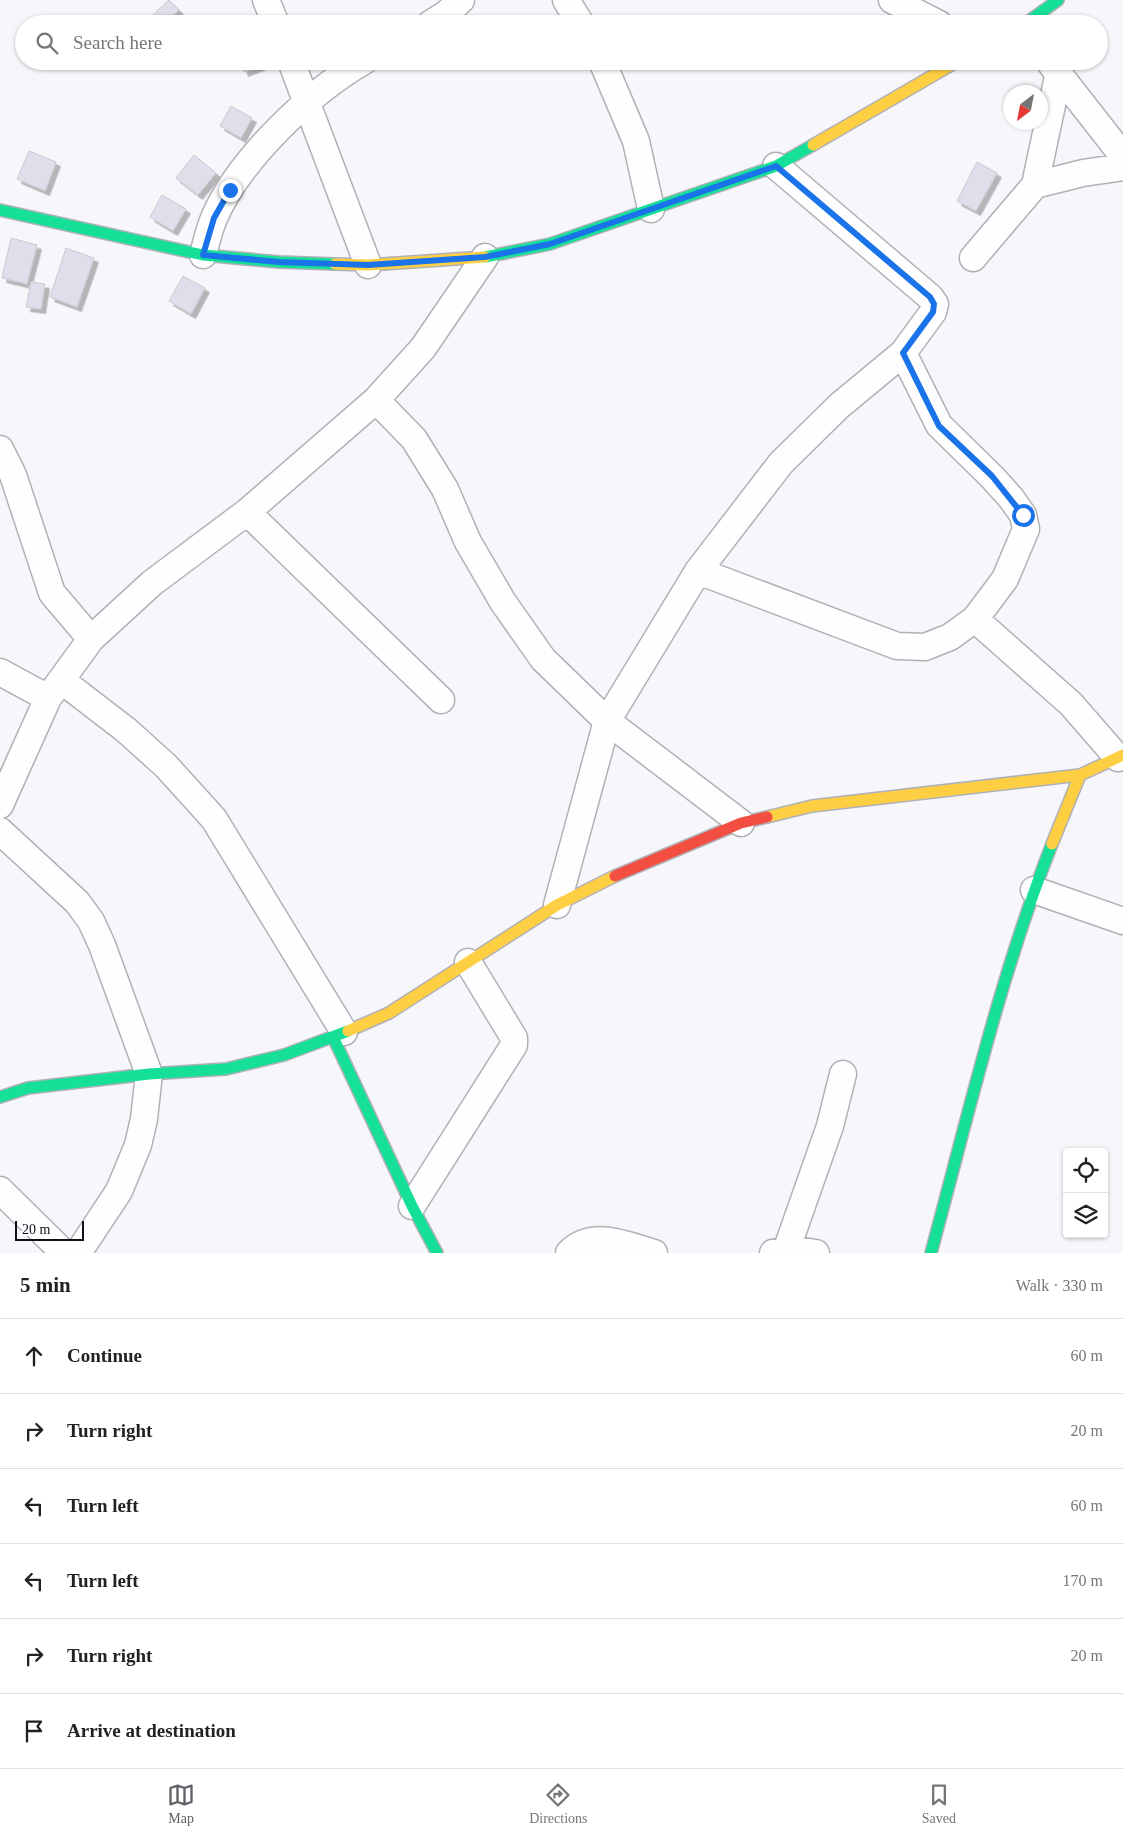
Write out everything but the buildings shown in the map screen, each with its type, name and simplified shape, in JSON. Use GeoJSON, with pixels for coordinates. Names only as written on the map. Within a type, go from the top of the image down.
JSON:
{"type":"FeatureCollection","features":[{"type":"Feature","properties":{"kind":"street"},"geometry":{"type":"LineString","coordinates":[[266,0],[272,15]]}},
{"type":"Feature","properties":{"kind":"street"},"geometry":{"type":"LineString","coordinates":[[444,15],[461,0]]}},
{"type":"Feature","properties":{"kind":"street"},"geometry":{"type":"LineString","coordinates":[[566,0],[575,15]]}},
{"type":"Feature","properties":{"kind":"street"},"geometry":{"type":"LineString","coordinates":[[892,0],[921,15]]}},
{"type":"Feature","properties":{"kind":"street"},"geometry":{"type":"LineString","coordinates":[[1037,15],[1058,0]]}},
{"type":"Feature","properties":{"kind":"street"},"geometry":{"type":"LineString","coordinates":[[294,70],[368,265]]}},
{"type":"Feature","properties":{"kind":"street"},"geometry":{"type":"LineString","coordinates":[[203,255],[214,218],[230,190],[277,129],[348,70]]}},
{"type":"Feature","properties":{"kind":"street"},"geometry":{"type":"LineString","coordinates":[[606,70],[636,142],[651,209]]}},
{"type":"Feature","properties":{"kind":"street"},"geometry":{"type":"LineString","coordinates":[[0,210],[203,255],[279,262],[368,265],[485,257],[550,244],[776,166],[942,70]]}},
{"type":"Feature","properties":{"kind":"street"},"geometry":{"type":"LineString","coordinates":[[974,258],[1035,185],[1054,70]]}},
{"type":"Feature","properties":{"kind":"street"},"geometry":{"type":"LineString","coordinates":[[1056,70],[1123,156]]}},
{"type":"Feature","properties":{"kind":"street"},"geometry":{"type":"LineString","coordinates":[[557,905],[607,721],[698,571],[781,463],[839,406],[903,353],[933,312],[934,304],[930,297],[776,166]]}},
{"type":"Feature","properties":{"kind":"street"},"geometry":{"type":"LineString","coordinates":[[1035,185],[1083,173],[1123,167]]}},
{"type":"Feature","properties":{"kind":"street"},"geometry":{"type":"LineString","coordinates":[[0,805],[54,689],[91,639],[152,583],[247,512],[376,400],[423,348],[485,257]]}},
{"type":"Feature","properties":{"kind":"street"},"geometry":{"type":"LineString","coordinates":[[698,571],[897,646],[925,647],[950,637],[975,619],[1005,579],[1026,529],[1023,515],[992,476],[939,426],[903,353]]}},
{"type":"Feature","properties":{"kind":"street"},"geometry":{"type":"LineString","coordinates":[[376,400],[414,439],[445,489],[468,542],[503,602],[543,659],[607,721],[741,823]]}},
{"type":"Feature","properties":{"kind":"street"},"geometry":{"type":"LineString","coordinates":[[0,448],[13,474],[52,593],[91,639]]}},
{"type":"Feature","properties":{"kind":"street"},"geometry":{"type":"LineString","coordinates":[[247,512],[441,700]]}},
{"type":"Feature","properties":{"kind":"street"},"geometry":{"type":"LineString","coordinates":[[0,1097],[28,1088],[149,1074],[226,1069],[284,1054],[338,1035],[389,1013],[557,905],[642,863],[741,823],[812,806],[1080,775],[1121,756],[1070,704],[975,619]]}},
{"type":"Feature","properties":{"kind":"street"},"geometry":{"type":"LineString","coordinates":[[0,672],[54,689],[126,730],[166,766],[214,819],[338,1035],[412,1206],[437,1253]]}},
{"type":"Feature","properties":{"kind":"street"},"geometry":{"type":"LineString","coordinates":[[931,1253],[1006,974],[1034,890],[1080,775]]}},
{"type":"Feature","properties":{"kind":"street"},"geometry":{"type":"LineString","coordinates":[[0,831],[77,902],[91,921],[102,945],[149,1074],[144,1119],[138,1145],[119,1190],[78,1253]]}},
{"type":"Feature","properties":{"kind":"street"},"geometry":{"type":"LineString","coordinates":[[1034,890],[1123,921]]}},
{"type":"Feature","properties":{"kind":"street"},"geometry":{"type":"LineString","coordinates":[[412,1206],[514,1045],[514,1038],[468,962]]}},
{"type":"Feature","properties":{"kind":"street"},"geometry":{"type":"LineString","coordinates":[[816,1253],[796,1250],[779,1252],[830,1126],[843,1074]]}},
{"type":"Feature","properties":{"kind":"street"},"geometry":{"type":"LineString","coordinates":[[0,1190],[64,1253]]}},
{"type":"Feature","properties":{"kind":"street"},"geometry":{"type":"LineString","coordinates":[[569,1253],[574,1248],[593,1240],[614,1240],[654,1253]]}},
{"type":"Feature","properties":{"kind":"traffic: fast"},"geometry":{"type":"LineString","coordinates":[[1037,15],[1058,0]]}},
{"type":"Feature","properties":{"kind":"traffic: fast"},"geometry":{"type":"LineString","coordinates":[[485,257],[550,244],[776,166],[813,145]]}},
{"type":"Feature","properties":{"kind":"traffic: fast"},"geometry":{"type":"LineString","coordinates":[[0,210],[203,255],[279,262],[335,264]]}},
{"type":"Feature","properties":{"kind":"traffic: fast"},"geometry":{"type":"LineString","coordinates":[[931,1253],[972,1098],[1016,944],[1052,844]]}},
{"type":"Feature","properties":{"kind":"traffic: fast"},"geometry":{"type":"LineString","coordinates":[[0,1097],[28,1088],[149,1074],[226,1069],[284,1055],[348,1031]]}},
{"type":"Feature","properties":{"kind":"traffic: fast"},"geometry":{"type":"LineString","coordinates":[[333,1037],[412,1206],[437,1253]]}},
{"type":"Feature","properties":{"kind":"traffic: slow"},"geometry":{"type":"LineString","coordinates":[[813,145],[942,70]]}},
{"type":"Feature","properties":{"kind":"traffic: slow"},"geometry":{"type":"LineString","coordinates":[[335,264],[368,265],[485,257]]}},
{"type":"Feature","properties":{"kind":"traffic: slow"},"geometry":{"type":"LineString","coordinates":[[767,817],[812,806],[1080,775],[1123,755]]}},
{"type":"Feature","properties":{"kind":"traffic: slow"},"geometry":{"type":"LineString","coordinates":[[1052,844],[1080,775]]}},
{"type":"Feature","properties":{"kind":"traffic: slow"},"geometry":{"type":"LineString","coordinates":[[348,1031],[389,1013],[557,905],[615,876]]}},
{"type":"Feature","properties":{"kind":"traffic: jam"},"geometry":{"type":"LineString","coordinates":[[615,876],[741,823],[767,817]]}},
{"type":"Feature","properties":{"kind":"route"},"geometry":{"type":"LineString","coordinates":[[230,190],[214,218],[203,255],[279,262],[368,265],[485,257],[550,244],[776,166],[930,297],[934,304],[933,312],[903,353],[939,426],[992,476],[1023,515]]}}]}
